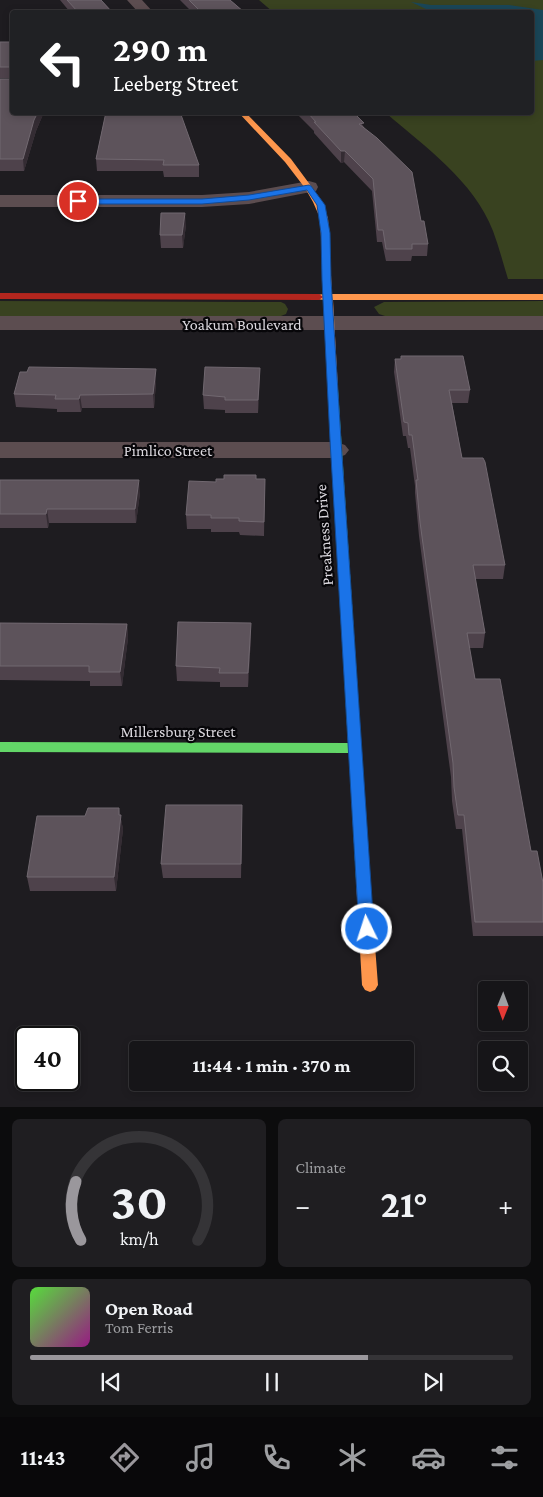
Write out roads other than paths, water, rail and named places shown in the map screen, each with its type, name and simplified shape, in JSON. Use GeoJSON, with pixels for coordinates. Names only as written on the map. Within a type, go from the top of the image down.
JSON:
{"type":"FeatureCollection","features":[{"type":"Feature","properties":{"kind":"street"},"geometry":{"type":"LineString","coordinates":[[134,0],[144,10]]}},
{"type":"Feature","properties":{"kind":"street","name":"Preakness Drive"},"geometry":{"type":"LineString","coordinates":[[244,115],[295,170],[321,205],[324,218],[336,450],[370,985]]}},
{"type":"Feature","properties":{"kind":"street"},"geometry":{"type":"LineString","coordinates":[[0,201],[202,201],[249,198],[309,188]]}},
{"type":"Feature","properties":{"kind":"street","name":"Yoakum Boulevard"},"geometry":{"type":"LineString","coordinates":[[0,296],[543,296]]}},
{"type":"Feature","properties":{"kind":"street","name":"Yoakum Boulevard"},"geometry":{"type":"LineString","coordinates":[[0,323],[543,323]]}},
{"type":"Feature","properties":{"kind":"street","name":"Pimlico Street"},"geometry":{"type":"LineString","coordinates":[[0,450],[336,450]]}},
{"type":"Feature","properties":{"kind":"street","name":"Millersburg Street"},"geometry":{"type":"LineString","coordinates":[[0,748],[355,748]]}},
{"type":"Feature","properties":{"kind":"water"},"geometry":{"type":"Polygon","coordinates":[[[411,2],[431,5],[509,5],[543,10],[543,60],[534,61],[534,10],[426,9],[411,2]]]}}]}
